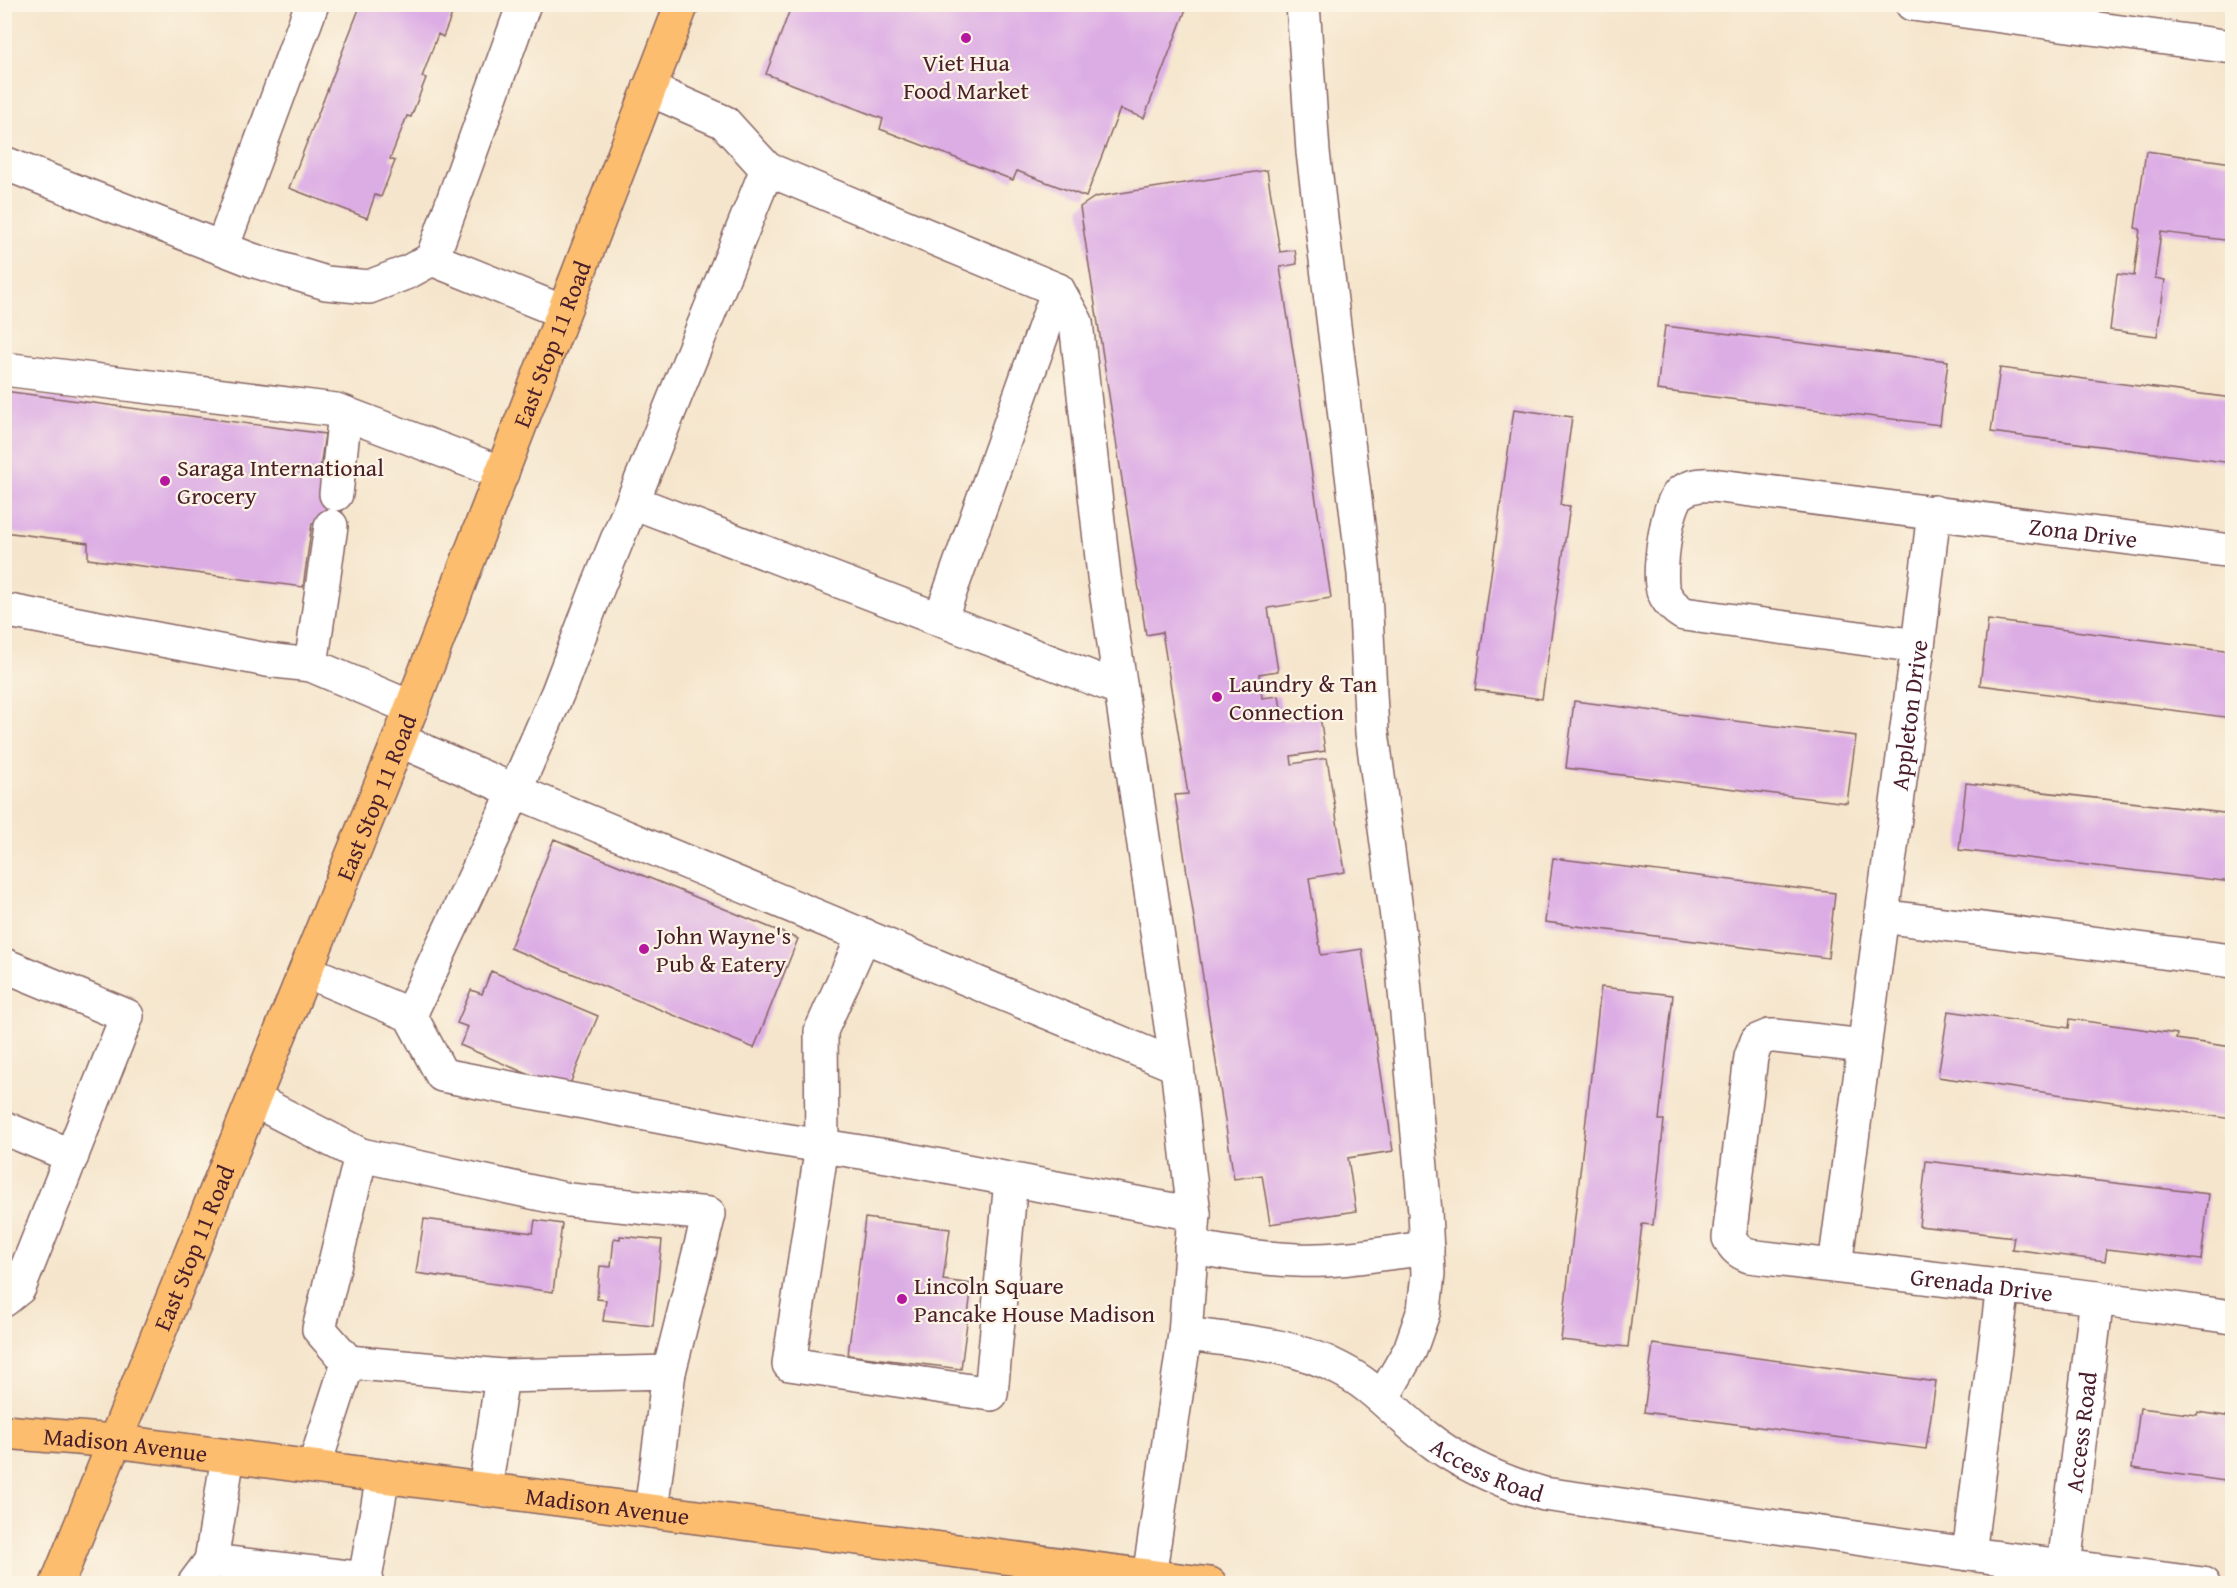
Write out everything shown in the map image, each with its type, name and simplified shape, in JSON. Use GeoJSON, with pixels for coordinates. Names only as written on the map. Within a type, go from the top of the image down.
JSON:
{"type":"FeatureCollection","features":[{"type":"Feature","properties":{"kind":"main road","name":"East Stop 11 Road"},"geometry":{"type":"LineString","coordinates":[[57,1584],[412,708],[682,4]]}},
{"type":"Feature","properties":{"kind":"main road","name":"Madison Avenue"},"geometry":{"type":"LineString","coordinates":[[4,1432],[114,1441],[1148,1579],[1210,1584]]}},
{"type":"Feature","properties":{"kind":"street"},"geometry":{"type":"LineString","coordinates":[[222,248],[312,4]]}},
{"type":"Feature","properties":{"kind":"street"},"geometry":{"type":"LineString","coordinates":[[4,163],[222,248],[326,283],[369,286],[408,272],[432,259],[524,4]]}},
{"type":"Feature","properties":{"kind":"street"},"geometry":{"type":"LineString","coordinates":[[1303,4],[1313,152],[1364,574],[1372,732],[1401,947],[1427,1248],[1428,1274],[1424,1310],[1410,1350],[1383,1397]]}},
{"type":"Feature","properties":{"kind":"street"},"geometry":{"type":"LineString","coordinates":[[1912,4],[2232,47]]}},
{"type":"Feature","properties":{"kind":"street"},"geometry":{"type":"LineString","coordinates":[[649,89],[724,122],[767,169],[1058,290],[1076,322],[1104,576],[1177,1066],[1194,1214],[1185,1334],[1148,1579]]}},
{"type":"Feature","properties":{"kind":"street"},"geometry":{"type":"LineString","coordinates":[[410,1015],[515,791],[558,692],[767,169]]}},
{"type":"Feature","properties":{"kind":"street"},"geometry":{"type":"LineString","coordinates":[[432,259],[563,312]]}},
{"type":"Feature","properties":{"kind":"street"},"geometry":{"type":"LineString","coordinates":[[940,620],[1058,290]]}},
{"type":"Feature","properties":{"kind":"street"},"geometry":{"type":"LineString","coordinates":[[4,369],[336,410],[501,473]]}},
{"type":"Feature","properties":{"kind":"street"},"geometry":{"type":"LineString","coordinates":[[311,665],[345,413]]}},
{"type":"Feature","properties":{"kind":"street","name":"Zona Drive"},"geometry":{"type":"LineString","coordinates":[[1918,646],[1683,614],[1671,605],[1663,589],[1661,578],[1667,518],[1674,501],[1681,492],[1703,484],[2232,551]]}},
{"type":"Feature","properties":{"kind":"street"},"geometry":{"type":"LineString","coordinates":[[633,502],[1121,689]]}},
{"type":"Feature","properties":{"kind":"street","name":"Appleton Drive"},"geometry":{"type":"LineString","coordinates":[[1834,1266],[1934,512]]}},
{"type":"Feature","properties":{"kind":"street"},"geometry":{"type":"LineString","coordinates":[[4,610],[267,660],[311,665],[412,708]]}},
{"type":"Feature","properties":{"kind":"street"},"geometry":{"type":"LineString","coordinates":[[399,740],[515,791],[1177,1066]]}},
{"type":"Feature","properties":{"kind":"street"},"geometry":{"type":"LineString","coordinates":[[1881,916],[2232,961]]}},
{"type":"Feature","properties":{"kind":"street"},"geometry":{"type":"LineString","coordinates":[[864,935],[821,1031],[822,1146],[789,1364],[991,1394],[1011,1180]]}},
{"type":"Feature","properties":{"kind":"street"},"geometry":{"type":"LineString","coordinates":[[4,965],[127,1016],[19,1288],[4,1300]]}},
{"type":"Feature","properties":{"kind":"street"},"geometry":{"type":"LineString","coordinates":[[306,971],[410,1015],[442,1074],[771,1138],[1194,1214]]}},
{"type":"Feature","properties":{"kind":"street","name":"Grenada Drive"},"geometry":{"type":"LineString","coordinates":[[1864,1046],[1775,1035],[1757,1041],[1751,1057],[1729,1238],[1734,1247],[1749,1256],[2003,1286],[2232,1317]]}},
{"type":"Feature","properties":{"kind":"street"},"geometry":{"type":"LineString","coordinates":[[254,1100],[361,1155],[569,1200],[709,1214],[669,1372],[651,1511]]}},
{"type":"Feature","properties":{"kind":"street"},"geometry":{"type":"LineString","coordinates":[[4,1128],[72,1156]]}},
{"type":"Feature","properties":{"kind":"street"},"geometry":{"type":"LineString","coordinates":[[361,1155],[319,1329],[348,1362],[502,1376],[669,1372]]}},
{"type":"Feature","properties":{"kind":"street"},"geometry":{"type":"LineString","coordinates":[[1191,1247],[1246,1257],[1299,1261],[1427,1248]]}},
{"type":"Feature","properties":{"kind":"street"},"geometry":{"type":"LineString","coordinates":[[1969,1554],[2003,1286]]}},
{"type":"Feature","properties":{"kind":"street","name":"Access Road"},"geometry":{"type":"LineString","coordinates":[[2064,1566],[2097,1298]]}},
{"type":"Feature","properties":{"kind":"street","name":"Access Road"},"geometry":{"type":"LineString","coordinates":[[1185,1334],[1277,1346],[1302,1352],[1339,1368],[1383,1397],[1425,1437],[1454,1456],[1498,1479],[1544,1494],[1969,1554],[2203,1584]]}},
{"type":"Feature","properties":{"kind":"street"},"geometry":{"type":"LineString","coordinates":[[314,1467],[348,1362]]}},
{"type":"Feature","properties":{"kind":"street"},"geometry":{"type":"LineString","coordinates":[[485,1490],[502,1376]]}},
{"type":"Feature","properties":{"kind":"street"},"geometry":{"type":"LineString","coordinates":[[228,1456],[202,1572],[368,1581],[383,1476]]}},
{"type":"Feature","properties":{"kind":"building"},"geometry":{"type":"Polygon","coordinates":[[[361,4],[456,4],[443,37],[438,34],[422,77],[426,78],[411,117],[407,116],[390,159],[395,161],[381,197],[375,195],[367,218],[289,188],[361,4]]]}},
{"type":"Feature","properties":{"kind":"building"},"geometry":{"type":"Polygon","coordinates":[[[792,4],[1188,4],[1144,118],[1120,109],[1086,197],[1017,171],[1013,180],[880,129],[883,119],[766,74],[792,4]]]}},
{"type":"Feature","properties":{"kind":"building"},"geometry":{"type":"Polygon","coordinates":[[[2146,151],[2232,163],[2232,241],[2161,232],[2155,278],[2165,280],[2157,336],[2110,330],[2117,274],[2134,276],[2140,229],[2135,228],[2146,151]]]}},
{"type":"Feature","properties":{"kind":"building","name":"Laundry & Tan Connection"},"geometry":{"type":"Polygon","coordinates":[[[1267,170],[1280,252],[1295,250],[1297,264],[1280,267],[1331,598],[1268,608],[1278,671],[1259,674],[1262,698],[1279,696],[1283,721],[1320,715],[1325,751],[1291,756],[1292,764],[1327,758],[1345,872],[1309,878],[1321,955],[1362,949],[1393,1151],[1348,1158],[1356,1211],[1270,1224],[1262,1175],[1234,1179],[1175,795],[1188,794],[1162,632],[1146,635],[1080,207],[1095,197],[1267,170]]]}},
{"type":"Feature","properties":{"kind":"building"},"geometry":{"type":"Polygon","coordinates":[[[1665,326],[1948,361],[1940,425],[1657,390],[1665,326]]]}},
{"type":"Feature","properties":{"kind":"building"},"geometry":{"type":"Polygon","coordinates":[[[2000,368],[2232,398],[2232,463],[1991,432],[2000,368]]]}},
{"type":"Feature","properties":{"kind":"building","name":"Saraga International Grocery"},"geometry":{"type":"Polygon","coordinates":[[[4,391],[325,434],[320,468],[328,469],[344,496],[340,527],[312,523],[303,587],[88,559],[88,543],[4,532],[4,391]]]}},
{"type":"Feature","properties":{"kind":"building"},"geometry":{"type":"Polygon","coordinates":[[[1514,409],[1572,417],[1560,505],[1570,506],[1542,699],[1475,690],[1514,409]]]}},
{"type":"Feature","properties":{"kind":"building"},"geometry":{"type":"Polygon","coordinates":[[[1988,620],[2232,651],[2232,718],[1980,685],[1988,620]]]}},
{"type":"Feature","properties":{"kind":"building"},"geometry":{"type":"Polygon","coordinates":[[[1574,701],[1856,736],[1847,803],[1566,768],[1574,701]]]}},
{"type":"Feature","properties":{"kind":"building"},"geometry":{"type":"Polygon","coordinates":[[[1966,783],[2232,814],[2232,882],[1959,850],[1966,783]]]}},
{"type":"Feature","properties":{"kind":"building"},"geometry":{"type":"Polygon","coordinates":[[[554,839],[798,939],[754,1048],[510,948],[554,839]]]}},
{"type":"Feature","properties":{"kind":"building"},"geometry":{"type":"Polygon","coordinates":[[[1553,858],[1835,893],[1828,958],[1545,922],[1553,858]]]}},
{"type":"Feature","properties":{"kind":"building"},"geometry":{"type":"Polygon","coordinates":[[[491,971],[598,1016],[570,1084],[539,1079],[460,1045],[468,1027],[457,1023],[471,990],[482,994],[491,971]]]}},
{"type":"Feature","properties":{"kind":"building"},"geometry":{"type":"Polygon","coordinates":[[[1601,987],[1673,995],[1659,1120],[1664,1120],[1653,1225],[1642,1224],[1628,1347],[1561,1340],[1601,987]]]}},
{"type":"Feature","properties":{"kind":"building"},"geometry":{"type":"Polygon","coordinates":[[[1948,1011],[2069,1028],[2070,1019],[2177,1034],[2176,1039],[2232,1047],[2232,1119],[1938,1077],[1948,1011]]]}},
{"type":"Feature","properties":{"kind":"building"},"geometry":{"type":"Polygon","coordinates":[[[1926,1161],[2209,1194],[2201,1260],[2107,1249],[2105,1261],[2012,1249],[2014,1237],[1919,1226],[1926,1161]]]}},
{"type":"Feature","properties":{"kind":"building"},"geometry":{"type":"Polygon","coordinates":[[[865,1218],[950,1229],[943,1280],[972,1284],[961,1369],[848,1355],[865,1218]]]}},
{"type":"Feature","properties":{"kind":"building"},"geometry":{"type":"Polygon","coordinates":[[[424,1219],[533,1233],[535,1220],[562,1224],[553,1292],[416,1273],[424,1219]]]}},
{"type":"Feature","properties":{"kind":"building"},"geometry":{"type":"Polygon","coordinates":[[[620,1236],[662,1240],[653,1326],[603,1321],[606,1300],[597,1299],[600,1266],[611,1267],[614,1238],[620,1239],[620,1236]]]}},
{"type":"Feature","properties":{"kind":"building"},"geometry":{"type":"Polygon","coordinates":[[[1653,1344],[1936,1382],[1926,1449],[1644,1412],[1653,1344]]]}},
{"type":"Feature","properties":{"kind":"building"},"geometry":{"type":"Polygon","coordinates":[[[2140,1408],[2232,1417],[2232,1482],[2132,1468],[2140,1408]]]}},
{"type":"Feature","properties":{"kind":"place","name":"Viet Hua Food Market"},"geometry":{"type":"Point","coordinates":[966,38]}},
{"type":"Feature","properties":{"kind":"place","name":"Saraga International Grocery"},"geometry":{"type":"Point","coordinates":[165,481]}},
{"type":"Feature","properties":{"kind":"place","name":"Laundry & Tan Connection"},"geometry":{"type":"Point","coordinates":[1217,697]}},
{"type":"Feature","properties":{"kind":"place","name":"John Wayne's Pub & Eatery"},"geometry":{"type":"Point","coordinates":[644,949]}},
{"type":"Feature","properties":{"kind":"place","name":"Lincoln Square Pancake House Madison"},"geometry":{"type":"Point","coordinates":[902,1299]}}]}
